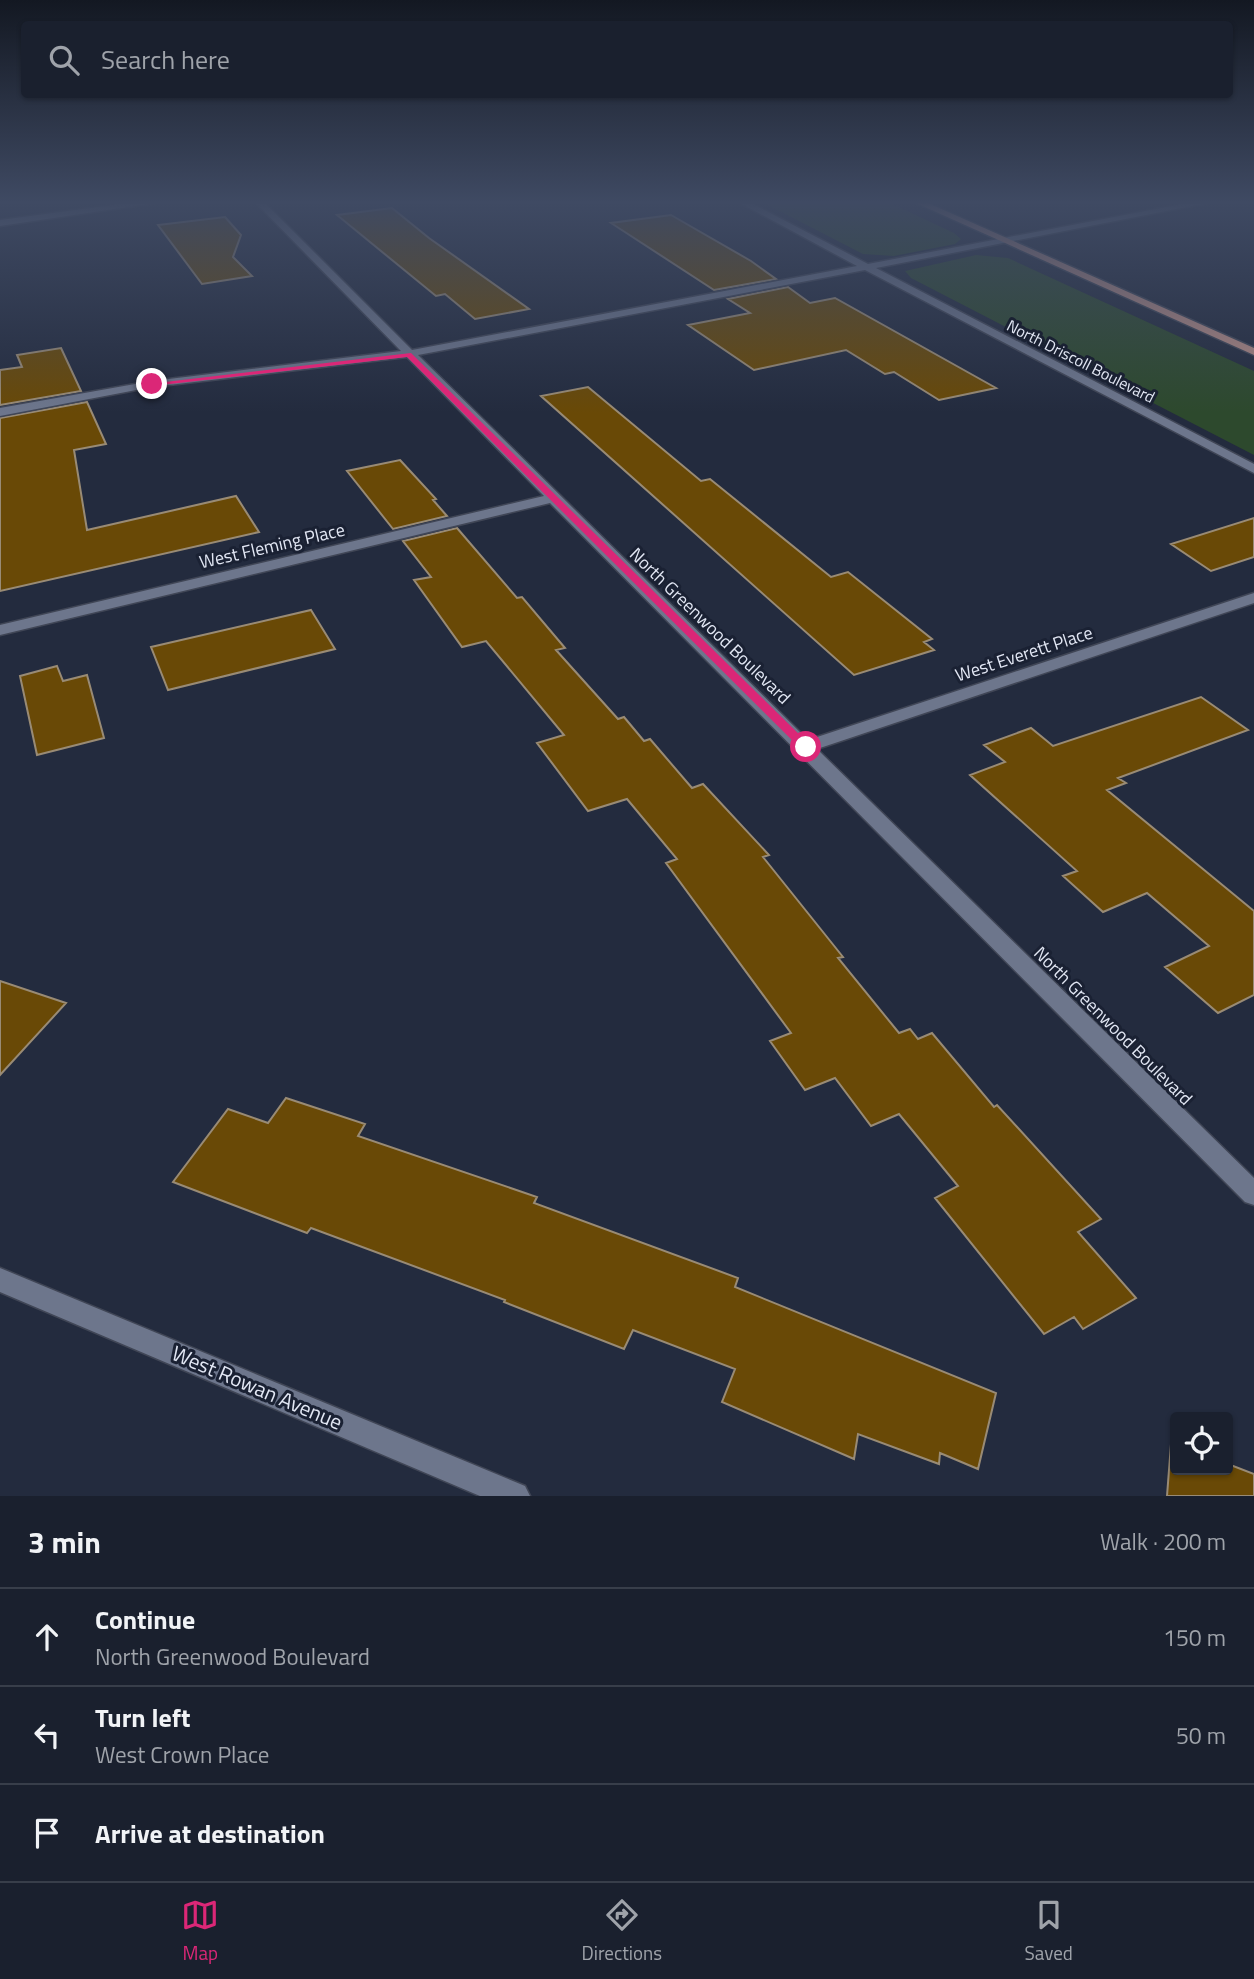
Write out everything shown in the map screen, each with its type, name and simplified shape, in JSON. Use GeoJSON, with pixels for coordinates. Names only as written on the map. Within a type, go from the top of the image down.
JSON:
{"type":"FeatureCollection","features":[{"type":"Feature","properties":{"kind":"main road"},"geometry":{"type":"LineString","coordinates":[[1076,273],[1254,352]]}},
{"type":"Feature","properties":{"kind":"street","name":"North Greenwood Boulevard"},"geometry":{"type":"LineString","coordinates":[[328,273],[1254,1194]]}},
{"type":"Feature","properties":{"kind":"street"},"geometry":{"type":"LineString","coordinates":[[0,412],[152,384],[408,354],[841,273]]}},
{"type":"Feature","properties":{"kind":"street","name":"North Driscoll Boulevard"},"geometry":{"type":"LineString","coordinates":[[876,273],[1254,468]]}},
{"type":"Feature","properties":{"kind":"street","name":"West Fleming Place"},"geometry":{"type":"LineString","coordinates":[[0,630],[553,498]]}},
{"type":"Feature","properties":{"kind":"street","name":"West Everett Place"},"geometry":{"type":"LineString","coordinates":[[806,747],[1254,598]]}},
{"type":"Feature","properties":{"kind":"street","name":"West Rowan Avenue"},"geometry":{"type":"LineString","coordinates":[[0,1280],[515,1496]]}},
{"type":"Feature","properties":{"kind":"green space"},"geometry":{"type":"Polygon","coordinates":[[[907,273],[1040,273],[1254,371],[1254,455],[911,278],[907,273]]]}},
{"type":"Feature","properties":{"kind":"building"},"geometry":{"type":"Polygon","coordinates":[[[194,273],[249,273],[252,276],[202,284],[194,273]]]}},
{"type":"Feature","properties":{"kind":"building"},"geometry":{"type":"Polygon","coordinates":[[[408,273],[478,273],[529,309],[475,319],[445,294],[436,296],[408,273]]]}},
{"type":"Feature","properties":{"kind":"building"},"geometry":{"type":"Polygon","coordinates":[[[688,273],[767,273],[776,279],[714,290],[688,273]]]}},
{"type":"Feature","properties":{"kind":"building"},"geometry":{"type":"Polygon","coordinates":[[[788,287],[810,303],[835,298],[996,388],[939,400],[894,372],[885,374],[846,350],[754,370],[688,325],[750,313],[728,299],[788,287]]]}},
{"type":"Feature","properties":{"kind":"building"},"geometry":{"type":"Polygon","coordinates":[[[61,348],[81,391],[0,405],[0,370],[22,367],[17,355],[61,348]]]}},
{"type":"Feature","properties":{"kind":"building"},"geometry":{"type":"Polygon","coordinates":[[[588,387],[701,481],[710,479],[831,577],[848,572],[932,639],[924,642],[934,650],[854,675],[541,396],[588,387]]]}},
{"type":"Feature","properties":{"kind":"building"},"geometry":{"type":"Polygon","coordinates":[[[87,402],[106,444],[74,450],[87,530],[236,496],[259,532],[0,591],[0,418],[87,402]]]}},
{"type":"Feature","properties":{"kind":"building"},"geometry":{"type":"Polygon","coordinates":[[[400,460],[436,499],[433,500],[447,516],[393,529],[347,471],[400,460]]]}},
{"type":"Feature","properties":{"kind":"building"},"geometry":{"type":"Polygon","coordinates":[[[1254,518],[1254,557],[1211,571],[1171,544],[1254,518]]]}},
{"type":"Feature","properties":{"kind":"building"},"geometry":{"type":"Polygon","coordinates":[[[457,528],[517,598],[522,597],[565,648],[556,650],[618,719],[624,717],[644,741],[650,739],[692,788],[703,784],[769,855],[763,857],[843,957],[838,958],[899,1033],[910,1029],[918,1039],[932,1033],[994,1107],[997,1105],[1101,1219],[1078,1232],[1136,1298],[1083,1329],[1074,1317],[1044,1334],[935,1198],[958,1186],[899,1114],[871,1126],[835,1078],[805,1090],[770,1041],[791,1033],[666,863],[677,859],[627,799],[588,811],[537,743],[564,735],[486,641],[462,647],[414,580],[431,577],[403,541],[457,528]]]}},
{"type":"Feature","properties":{"kind":"building"},"geometry":{"type":"Polygon","coordinates":[[[311,610],[335,649],[168,690],[151,647],[311,610]]]}},
{"type":"Feature","properties":{"kind":"building"},"geometry":{"type":"Polygon","coordinates":[[[57,666],[63,681],[87,675],[104,738],[37,755],[20,676],[57,666]]]}},
{"type":"Feature","properties":{"kind":"building"},"geometry":{"type":"Polygon","coordinates":[[[1201,697],[1248,730],[1118,778],[1126,783],[1107,790],[1254,911],[1254,995],[1218,1013],[1165,967],[1209,946],[1147,893],[1103,912],[1063,876],[1077,871],[970,775],[1005,762],[984,745],[1031,728],[1053,746],[1201,697]]]}},
{"type":"Feature","properties":{"kind":"building"},"geometry":{"type":"Polygon","coordinates":[[[0,981],[66,1003],[0,1075],[0,981]]]}},
{"type":"Feature","properties":{"kind":"building"},"geometry":{"type":"Polygon","coordinates":[[[286,1098],[365,1124],[358,1136],[537,1197],[534,1203],[738,1278],[735,1287],[996,1393],[978,1469],[940,1453],[939,1464],[858,1434],[854,1459],[722,1402],[735,1369],[633,1330],[624,1349],[504,1302],[505,1300],[311,1228],[307,1233],[173,1182],[228,1109],[268,1123],[286,1098]]]}},
{"type":"Feature","properties":{"kind":"building"},"geometry":{"type":"Polygon","coordinates":[[[1170,1457],[1170,1475],[1233,1475],[1233,1466],[1254,1474],[1254,1496],[1167,1496],[1170,1457]]]}},
{"type":"Feature","properties":{"kind":"route"},"geometry":{"type":"LineString","coordinates":[[152,384],[408,354],[806,747]]}}]}
